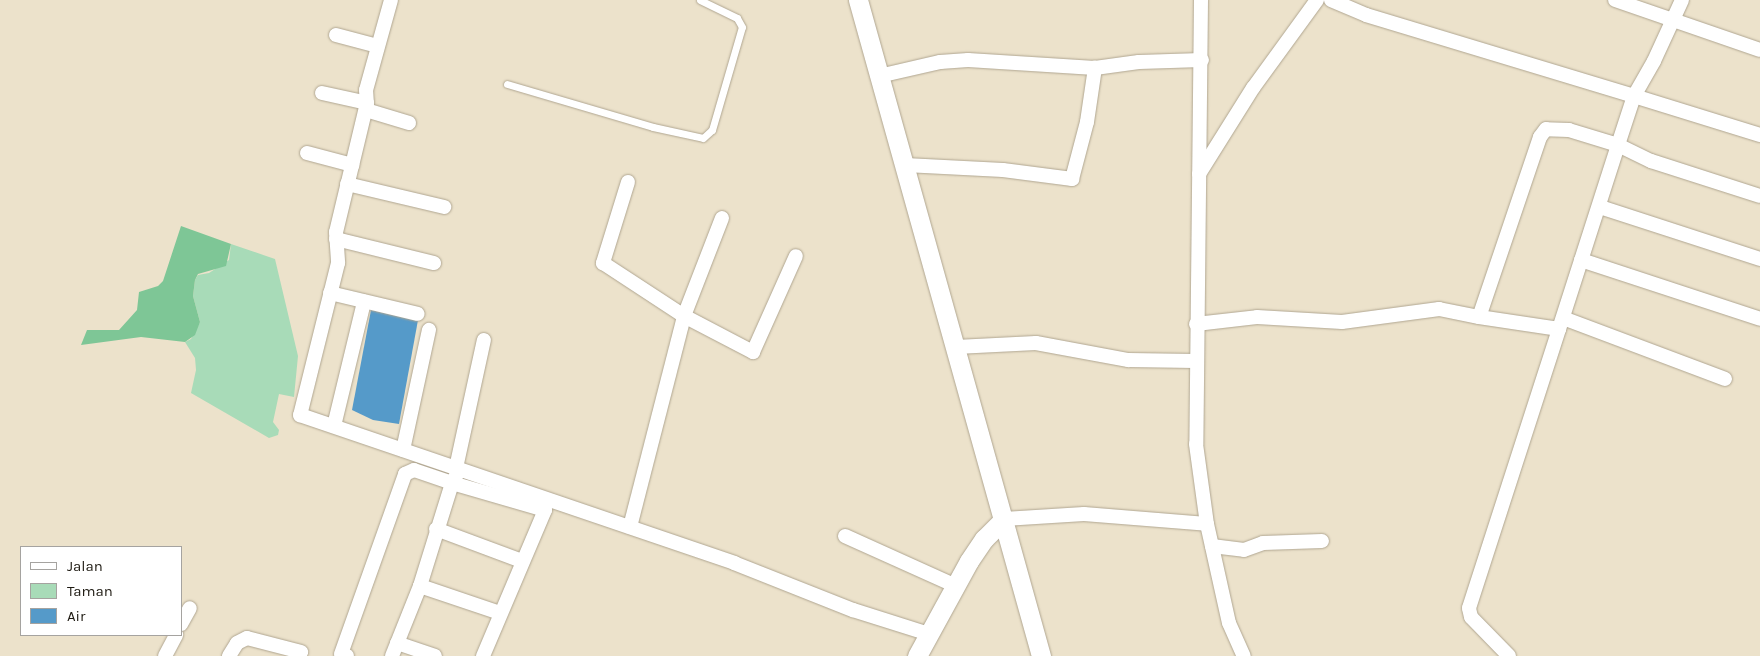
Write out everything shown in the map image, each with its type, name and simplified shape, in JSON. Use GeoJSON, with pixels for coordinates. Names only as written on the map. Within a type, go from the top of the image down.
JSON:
{"type":"FeatureCollection","features":[{"type":"Feature","properties":{"kind":"main road"},"geometry":{"type":"LineString","coordinates":[[858,0],[1041,656]]}},
{"type":"Feature","properties":{"kind":"main road"},"geometry":{"type":"LineString","coordinates":[[917,656],[984,539],[1004,519]]}},
{"type":"Feature","properties":{"kind":"street"},"geometry":{"type":"LineString","coordinates":[[391,0],[366,90],[366,106],[336,239],[338,263],[300,415],[458,469],[550,505]]}},
{"type":"Feature","properties":{"kind":"street"},"geometry":{"type":"LineString","coordinates":[[1201,0],[1202,60],[1195,361],[1196,444],[1207,524],[1229,623],[1244,656]]}},
{"type":"Feature","properties":{"kind":"street"},"geometry":{"type":"LineString","coordinates":[[1199,175],[1253,88],[1317,0]]}},
{"type":"Feature","properties":{"kind":"street"},"geometry":{"type":"LineString","coordinates":[[1331,0],[1366,15],[1760,135]]}},
{"type":"Feature","properties":{"kind":"street"},"geometry":{"type":"LineString","coordinates":[[1615,0],[1760,50]]}},
{"type":"Feature","properties":{"kind":"street"},"geometry":{"type":"LineString","coordinates":[[1509,656],[1470,617],[1468,608],[1600,207],[1634,96],[1674,21],[1682,0]]}},
{"type":"Feature","properties":{"kind":"street"},"geometry":{"type":"LineString","coordinates":[[336,35],[378,46]]}},
{"type":"Feature","properties":{"kind":"street"},"geometry":{"type":"LineString","coordinates":[[879,76],[940,62],[968,60],[1095,68],[1139,62],[1202,60]]}},
{"type":"Feature","properties":{"kind":"street"},"geometry":{"type":"LineString","coordinates":[[905,165],[1003,170],[1072,179],[1087,122],[1095,68]]}},
{"type":"Feature","properties":{"kind":"street"},"geometry":{"type":"LineString","coordinates":[[322,93],[366,106],[409,123]]}},
{"type":"Feature","properties":{"kind":"street"},"geometry":{"type":"LineString","coordinates":[[1479,317],[1534,154],[1546,129],[1569,130],[1618,144],[1651,161],[1760,196]]}},
{"type":"Feature","properties":{"kind":"street"},"geometry":{"type":"LineString","coordinates":[[307,153],[352,165]]}},
{"type":"Feature","properties":{"kind":"street"},"geometry":{"type":"LineString","coordinates":[[628,182],[603,263],[684,316],[753,352],[796,256]]}},
{"type":"Feature","properties":{"kind":"street"},"geometry":{"type":"LineString","coordinates":[[347,184],[444,207]]}},
{"type":"Feature","properties":{"kind":"street"},"geometry":{"type":"LineString","coordinates":[[1600,207],[1760,259]]}},
{"type":"Feature","properties":{"kind":"street"},"geometry":{"type":"LineString","coordinates":[[630,527],[684,316],[722,218]]}},
{"type":"Feature","properties":{"kind":"street"},"geometry":{"type":"LineString","coordinates":[[336,239],[434,264]]}},
{"type":"Feature","properties":{"kind":"street"},"geometry":{"type":"LineString","coordinates":[[1581,260],[1760,319]]}},
{"type":"Feature","properties":{"kind":"street"},"geometry":{"type":"LineString","coordinates":[[330,293],[418,314]]}},
{"type":"Feature","properties":{"kind":"street"},"geometry":{"type":"LineString","coordinates":[[334,426],[364,302]]}},
{"type":"Feature","properties":{"kind":"street"},"geometry":{"type":"LineString","coordinates":[[1196,324],[1257,318],[1342,322],[1439,309],[1479,317],[1561,324],[1725,379]]}},
{"type":"Feature","properties":{"kind":"street"},"geometry":{"type":"LineString","coordinates":[[403,450],[429,330]]}},
{"type":"Feature","properties":{"kind":"street"},"geometry":{"type":"LineString","coordinates":[[435,656],[395,650],[420,586],[436,528],[458,469],[484,340]]}},
{"type":"Feature","properties":{"kind":"street"},"geometry":{"type":"LineString","coordinates":[[956,347],[1036,343],[1128,360],[1195,361]]}},
{"type":"Feature","properties":{"kind":"street"},"geometry":{"type":"LineString","coordinates":[[414,470],[417,455]]}},
{"type":"Feature","properties":{"kind":"street"},"geometry":{"type":"LineString","coordinates":[[343,655],[401,481],[409,470],[452,483],[550,505],[630,527],[734,563],[853,610],[929,634]]}},
{"type":"Feature","properties":{"kind":"street"},"geometry":{"type":"LineString","coordinates":[[483,656],[522,561],[550,505]]}},
{"type":"Feature","properties":{"kind":"street"},"geometry":{"type":"LineString","coordinates":[[1004,519],[1084,514],[1207,524]]}},
{"type":"Feature","properties":{"kind":"street"},"geometry":{"type":"LineString","coordinates":[[436,528],[522,561]]}},
{"type":"Feature","properties":{"kind":"street"},"geometry":{"type":"LineString","coordinates":[[845,536],[956,586]]}},
{"type":"Feature","properties":{"kind":"street"},"geometry":{"type":"LineString","coordinates":[[1212,546],[1244,550],[1263,542],[1322,541]]}},
{"type":"Feature","properties":{"kind":"street"},"geometry":{"type":"LineString","coordinates":[[420,586],[500,613]]}},
{"type":"Feature","properties":{"kind":"street"},"geometry":{"type":"LineString","coordinates":[[182,621],[190,608]]}},
{"type":"Feature","properties":{"kind":"street"},"geometry":{"type":"LineString","coordinates":[[165,656],[174,636]]}},
{"type":"Feature","properties":{"kind":"street"},"geometry":{"type":"LineString","coordinates":[[229,656],[237,643],[247,638],[303,655]]}},
{"type":"Feature","properties":{"kind":"lane"},"geometry":{"type":"LineString","coordinates":[[506,84],[652,127],[703,138],[712,130],[742,27],[737,18],[700,0]]}},
{"type":"Feature","properties":{"kind":"green space"},"geometry":{"type":"Polygon","coordinates":[[[181,226],[231,244],[226,266],[198,274],[195,280],[193,296],[200,322],[195,335],[185,342],[141,337],[81,345],[87,330],[119,330],[137,310],[139,292],[158,286],[163,281],[181,226]]]}},
{"type":"Feature","properties":{"kind":"green space"},"geometry":{"type":"Polygon","coordinates":[[[231,244],[275,259],[298,356],[294,397],[279,394],[273,422],[279,430],[278,435],[269,438],[191,393],[196,370],[195,358],[185,342],[191,339],[200,322],[193,296],[195,280],[198,275],[209,273],[229,260],[231,244]]]}},
{"type":"Feature","properties":{"kind":"water"},"geometry":{"type":"Polygon","coordinates":[[[371,310],[418,320],[399,424],[373,420],[352,410],[371,310]]]}}]}
